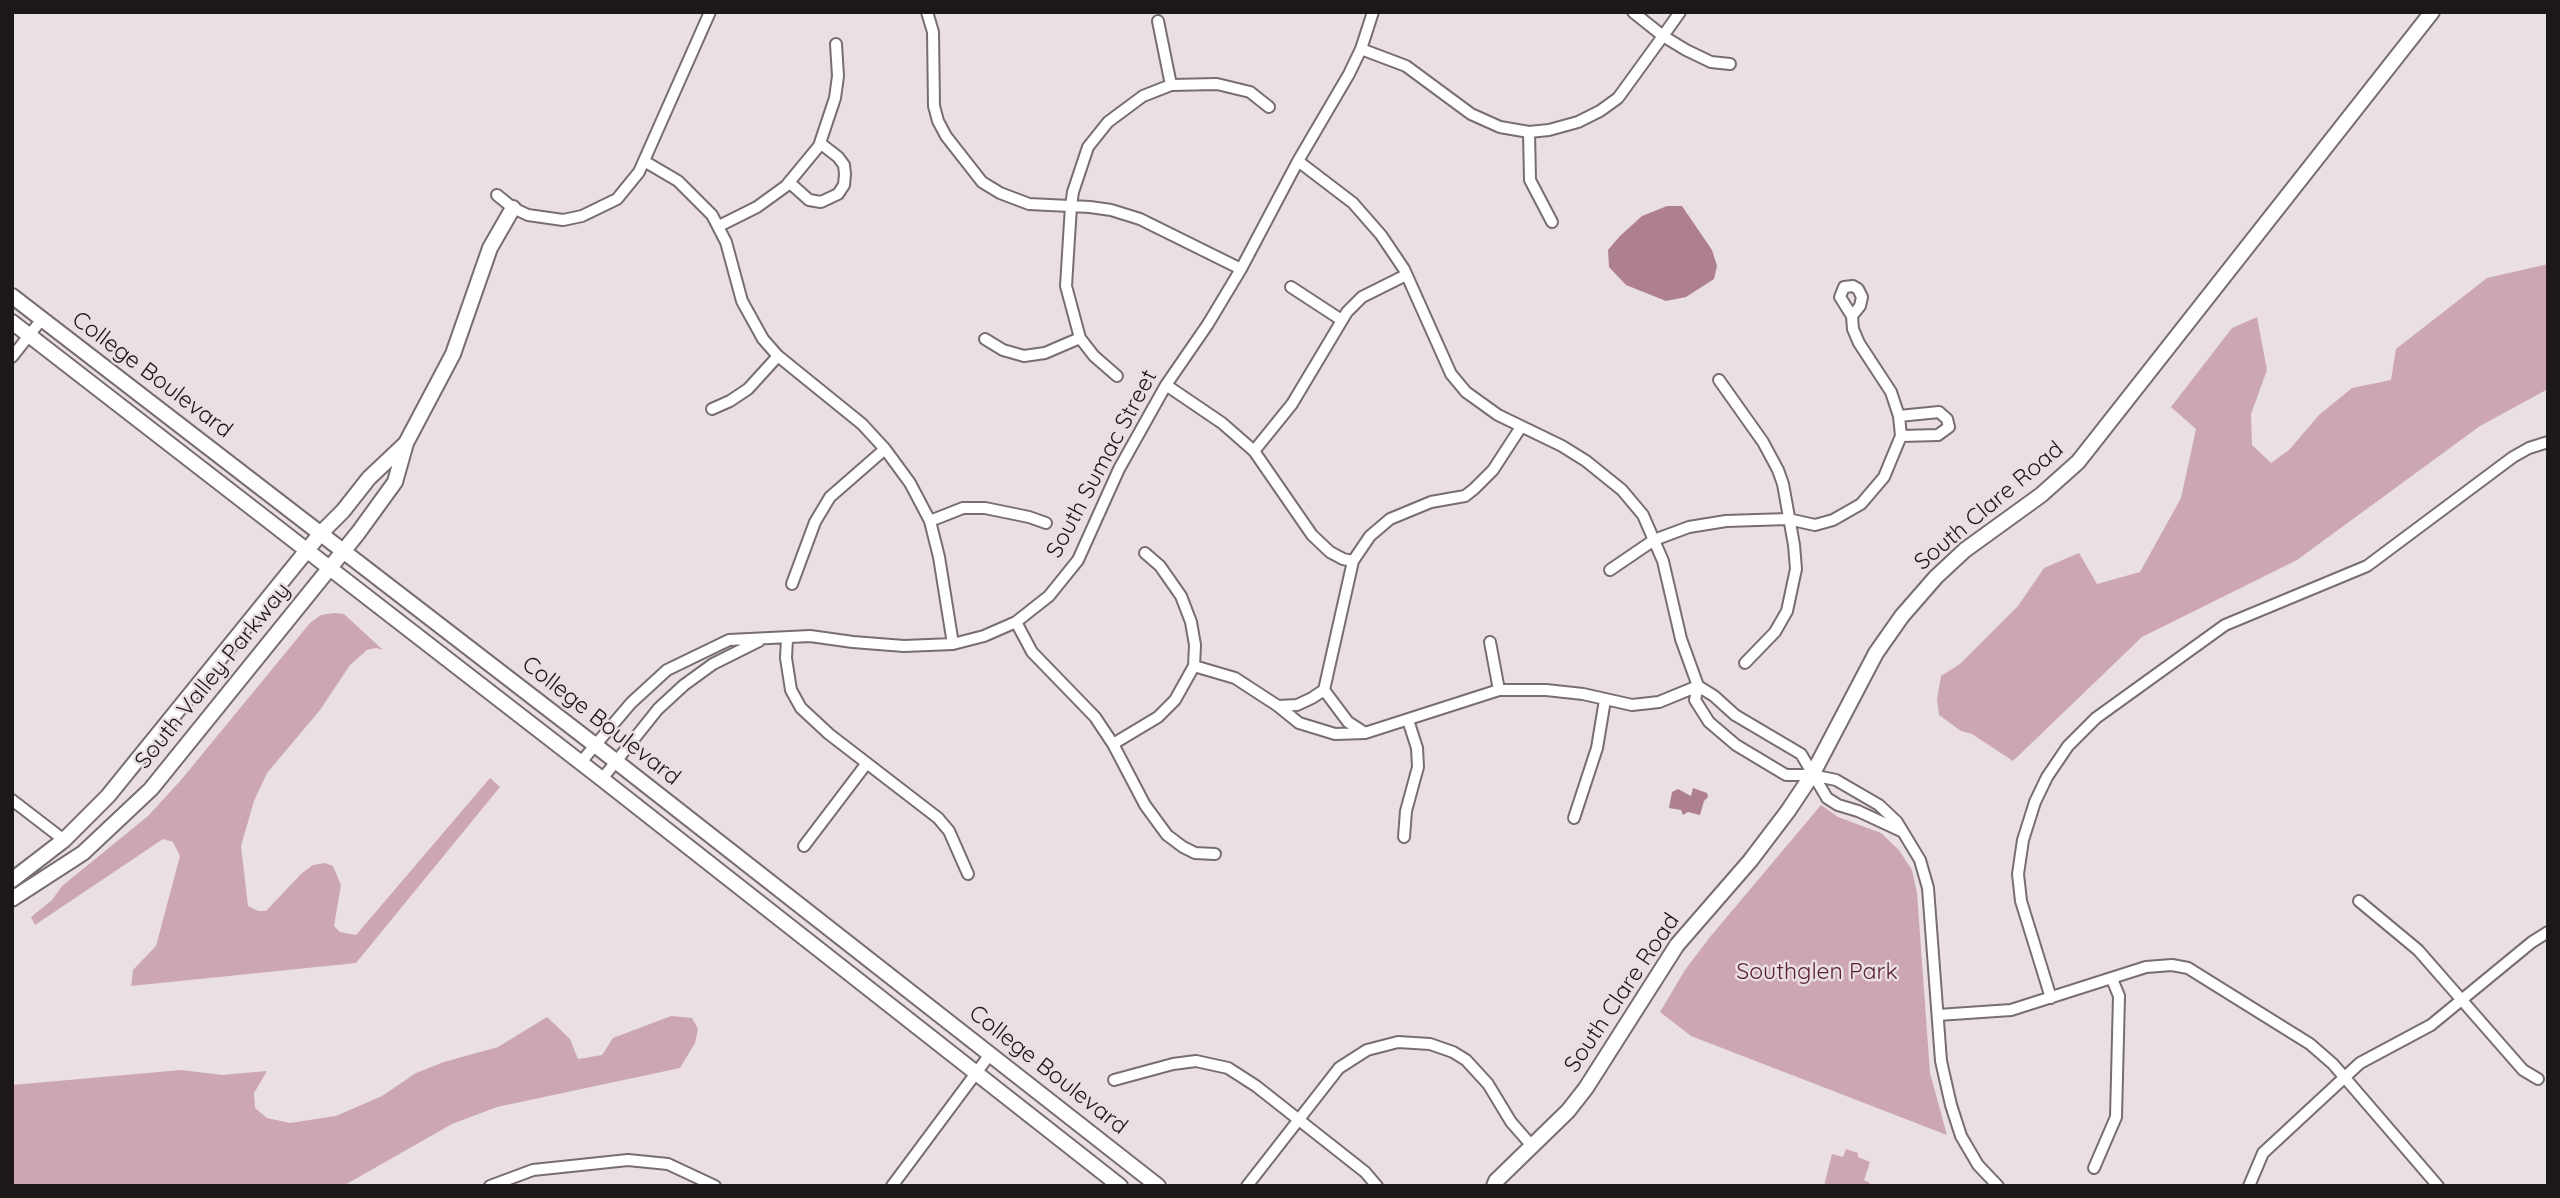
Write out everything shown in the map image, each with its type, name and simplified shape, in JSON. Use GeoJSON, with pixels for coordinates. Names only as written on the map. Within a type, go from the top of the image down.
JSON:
{"type":"FeatureCollection","features":[{"type":"Feature","properties":{"kind":"street"},"geometry":{"type":"LineString","coordinates":[[497,195],[513,208],[528,215],[563,220],[582,216],[618,199],[628,189],[644,161],[710,12]]}},
{"type":"Feature","properties":{"kind":"street"},"geometry":{"type":"LineString","coordinates":[[927,12],[933,32],[934,106],[946,136],[982,182],[999,193],[1029,204],[1111,211],[1140,219],[1241,269]]}},
{"type":"Feature","properties":{"kind":"street","name":"South Sumac Street"},"geometry":{"type":"LineString","coordinates":[[581,762],[631,704],[667,670],[729,640],[810,636],[904,646],[953,644],[984,636],[1016,622],[1049,596],[1078,560],[1119,469],[1166,385],[1208,324],[1241,269],[1298,161],[1349,75],[1373,12]]}},
{"type":"Feature","properties":{"kind":"street"},"geometry":{"type":"LineString","coordinates":[[1633,12],[1686,50],[1711,62],[1730,64]]}},
{"type":"Feature","properties":{"kind":"street"},"geometry":{"type":"LineString","coordinates":[[1361,49],[1406,66],[1471,114],[1500,127],[1529,132],[1549,130],[1578,122],[1601,111],[1618,98],[1680,12]]}},
{"type":"Feature","properties":{"kind":"street","name":"South Clare Road"},"geometry":{"type":"LineString","coordinates":[[1491,1184],[1568,1111],[1586,1088],[1677,945],[1750,862],[1812,775],[1876,653],[1916,599],[1965,550],[2041,495],[2078,462],[2432,12]]}},
{"type":"Feature","properties":{"kind":"street"},"geometry":{"type":"LineString","coordinates":[[1158,21],[1171,85]]}},
{"type":"Feature","properties":{"kind":"street"},"geometry":{"type":"LineString","coordinates":[[719,226],[757,207],[790,183],[808,163],[820,143],[835,98],[838,76],[836,44]]}},
{"type":"Feature","properties":{"kind":"street"},"geometry":{"type":"LineString","coordinates":[[1117,376],[1094,356],[1080,338],[1066,286],[1071,206],[1076,181],[1088,147],[1108,122],[1143,96],[1171,85],[1217,84],[1250,92],[1269,107]]}},
{"type":"Feature","properties":{"kind":"street"},"geometry":{"type":"LineString","coordinates":[[1529,132],[1530,180],[1552,222]]}},
{"type":"Feature","properties":{"kind":"street"},"geometry":{"type":"LineString","coordinates":[[790,183],[809,200],[821,202],[838,194],[844,185],[844,165],[820,143]]}},
{"type":"Feature","properties":{"kind":"street"},"geometry":{"type":"LineString","coordinates":[[644,161],[678,181],[698,198],[719,226],[742,301],[763,339],[778,356],[862,424],[910,483],[930,521],[939,556],[953,644]]}},
{"type":"Feature","properties":{"kind":"street"},"geometry":{"type":"LineString","coordinates":[[1298,161],[1353,203],[1381,235],[1406,275],[1451,374],[1466,392],[1498,415],[1562,446],[1608,477],[1643,515],[1663,561],[1681,639],[1698,686],[1695,700],[1702,713],[1724,736],[1786,775],[1812,775],[1836,780],[1879,805],[1897,822],[1920,860],[1928,888],[1941,1062],[1961,1136],[1978,1165],[1998,1186]]}},
{"type":"Feature","properties":{"kind":"street","name":"South Valley Parkway"},"geometry":{"type":"LineString","coordinates":[[12,899],[83,853],[129,811],[176,760],[395,482],[406,443],[453,354],[490,248],[513,208]]}},
{"type":"Feature","properties":{"kind":"street"},"geometry":{"type":"LineString","coordinates":[[1254,451],[1292,404],[1340,319],[1362,297],[1406,275]]}},
{"type":"Feature","properties":{"kind":"street"},"geometry":{"type":"LineString","coordinates":[[1291,287],[1340,319]]}},
{"type":"Feature","properties":{"kind":"street"},"geometry":{"type":"LineString","coordinates":[[12,316],[17,299]]}},
{"type":"Feature","properties":{"kind":"street","name":"College Boulevard"},"geometry":{"type":"LineString","coordinates":[[17,299],[595,745],[1158,1186]]}},
{"type":"Feature","properties":{"kind":"street"},"geometry":{"type":"LineString","coordinates":[[1610,570],[1654,540],[1689,527],[1712,522],[1788,519],[1815,525],[1833,520],[1856,508],[1884,477],[1901,436],[1899,416],[1891,393],[1859,343],[1853,329],[1852,316]]}},
{"type":"Feature","properties":{"kind":"street"},"geometry":{"type":"LineString","coordinates":[[12,357],[42,319]]}},
{"type":"Feature","properties":{"kind":"street","name":"College Boulevard"},"geometry":{"type":"LineString","coordinates":[[12,322],[581,762],[1121,1186]]}},
{"type":"Feature","properties":{"kind":"street"},"geometry":{"type":"LineString","coordinates":[[985,339],[1003,350],[1024,356],[1045,353],[1080,338]]}},
{"type":"Feature","properties":{"kind":"street"},"geometry":{"type":"LineString","coordinates":[[712,409],[748,389],[778,356]]}},
{"type":"Feature","properties":{"kind":"street"},"geometry":{"type":"LineString","coordinates":[[1719,380],[1773,459],[1783,484],[1794,545],[1796,569],[1787,611],[1775,632],[1745,663]]}},
{"type":"Feature","properties":{"kind":"street"},"geometry":{"type":"LineString","coordinates":[[1166,385],[1222,423],[1254,451],[1312,535],[1330,552],[1353,561]]}},
{"type":"Feature","properties":{"kind":"street"},"geometry":{"type":"LineString","coordinates":[[1899,416],[1939,412],[1947,419],[1949,427],[1938,435],[1901,436]]}},
{"type":"Feature","properties":{"kind":"street"},"geometry":{"type":"LineString","coordinates":[[1278,706],[1297,705],[1324,690],[1353,561],[1370,536],[1390,519],[1432,502],[1465,496],[1493,470],[1521,427]]}},
{"type":"Feature","properties":{"kind":"street"},"geometry":{"type":"LineString","coordinates":[[2051,998],[2021,901],[2018,887],[2020,857],[2030,816],[2043,785],[2057,761],[2082,730],[2225,625],[2367,566],[2513,457],[2548,442]]}},
{"type":"Feature","properties":{"kind":"street","name":"South Valley Parkway"},"geometry":{"type":"LineString","coordinates":[[12,880],[64,840],[127,775],[321,533],[343,511],[369,478],[406,443]]}},
{"type":"Feature","properties":{"kind":"street"},"geometry":{"type":"LineString","coordinates":[[792,584],[815,522],[830,497],[885,449]]}},
{"type":"Feature","properties":{"kind":"street"},"geometry":{"type":"LineString","coordinates":[[930,521],[963,508],[985,508],[1046,523]]}},
{"type":"Feature","properties":{"kind":"street"},"geometry":{"type":"LineString","coordinates":[[1113,744],[1158,717],[1175,700],[1194,666],[1195,645],[1191,622],[1181,596],[1160,566],[1145,554]]}},
{"type":"Feature","properties":{"kind":"street"},"geometry":{"type":"LineString","coordinates":[[1016,622],[1032,652],[1078,697],[1113,744],[1145,805],[1167,835],[1195,853],[1215,854]]}},
{"type":"Feature","properties":{"kind":"street"},"geometry":{"type":"LineString","coordinates":[[787,639],[786,658],[791,690],[801,708],[937,818],[950,831],[968,874]]}},
{"type":"Feature","properties":{"kind":"street","name":"South Sumac Street"},"geometry":{"type":"LineString","coordinates":[[602,779],[658,709],[684,684],[713,664],[761,640]]}},
{"type":"Feature","properties":{"kind":"street"},"geometry":{"type":"LineString","coordinates":[[1490,642],[1499,690]]}},
{"type":"Feature","properties":{"kind":"street"},"geometry":{"type":"LineString","coordinates":[[1194,666],[1235,678],[1299,723],[1335,734],[1365,733],[1499,690],[1546,690],[1583,694],[1632,705],[1650,704],[1698,686]]}},
{"type":"Feature","properties":{"kind":"street"},"geometry":{"type":"LineString","coordinates":[[1698,686],[1735,715],[1801,754],[1827,798],[1838,806],[1858,811],[1901,831]]}},
{"type":"Feature","properties":{"kind":"street"},"geometry":{"type":"LineString","coordinates":[[1324,690],[1348,722],[1365,733]]}},
{"type":"Feature","properties":{"kind":"street"},"geometry":{"type":"LineString","coordinates":[[1574,818],[1597,748],[1605,700]]}},
{"type":"Feature","properties":{"kind":"street"},"geometry":{"type":"LineString","coordinates":[[1404,836],[1406,811],[1418,767],[1417,748],[1408,720]]}},
{"type":"Feature","properties":{"kind":"street"},"geometry":{"type":"LineString","coordinates":[[804,846],[867,763]]}},
{"type":"Feature","properties":{"kind":"street"},"geometry":{"type":"LineString","coordinates":[[12,800],[64,840]]}},
{"type":"Feature","properties":{"kind":"street"},"geometry":{"type":"LineString","coordinates":[[2359,901],[2418,950],[2523,1070],[2538,1079]]}},
{"type":"Feature","properties":{"kind":"street"},"geometry":{"type":"LineString","coordinates":[[2249,1186],[2263,1153],[2360,1063],[2431,1025],[2532,942],[2548,932]]}},
{"type":"Feature","properties":{"kind":"street"},"geometry":{"type":"LineString","coordinates":[[1938,1014],[2011,1010],[2160,965],[2172,964],[2188,968],[2310,1044],[2345,1076],[2435,1185]]}},
{"type":"Feature","properties":{"kind":"street"},"geometry":{"type":"LineString","coordinates":[[2094,1168],[2116,1117],[2119,996],[2112,979]]}},
{"type":"Feature","properties":{"kind":"street"},"geometry":{"type":"LineString","coordinates":[[1247,1186],[1339,1068],[1367,1050],[1398,1042],[1430,1044],[1453,1052],[1479,1072],[1511,1122],[1532,1146]]}},
{"type":"Feature","properties":{"kind":"street"},"geometry":{"type":"LineString","coordinates":[[892,1186],[991,1053]]}},
{"type":"Feature","properties":{"kind":"street"},"geometry":{"type":"LineString","coordinates":[[1114,1080],[1173,1064],[1196,1061],[1213,1063],[1242,1076],[1365,1172],[1377,1186]]}},
{"type":"Feature","properties":{"kind":"street"},"geometry":{"type":"LineString","coordinates":[[490,1186],[533,1170],[628,1160],[668,1164],[715,1186]]}},
{"type":"Feature","properties":{"kind":"green space"},"geometry":{"type":"Polygon","coordinates":[[[2548,264],[2548,389],[2480,426],[2297,560],[2142,637],[2013,761],[1939,715],[1937,699],[1941,676],[1960,664],[2018,606],[2044,568],[2079,553],[2097,584],[2140,572],[2181,498],[2196,429],[2171,407],[2232,328],[2257,317],[2267,370],[2251,414],[2252,445],[2271,463],[2289,450],[2319,415],[2352,388],[2391,380],[2396,349],[2487,278],[2548,264]]]}},
{"type":"Feature","properties":{"kind":"green space"},"geometry":{"type":"Polygon","coordinates":[[[344,614],[383,650],[367,650],[350,665],[320,710],[267,773],[254,801],[241,846],[248,906],[258,911],[266,911],[301,874],[313,865],[325,863],[333,866],[341,885],[334,926],[340,932],[356,935],[490,778],[500,787],[356,963],[131,986],[133,970],[156,946],[180,856],[173,842],[163,839],[35,925],[31,917],[52,900],[62,886],[148,816],[181,780],[310,623],[321,615],[344,614]]]}},
{"type":"Feature","properties":{"kind":"green space","name":"Southglen Park"},"geometry":{"type":"Polygon","coordinates":[[[1821,805],[1838,817],[1881,833],[1899,850],[1912,870],[1917,893],[1930,1073],[1947,1135],[1691,1036],[1660,1012],[1685,970],[1710,937],[1821,805]]]}},
{"type":"Feature","properties":{"kind":"green space"},"geometry":{"type":"Polygon","coordinates":[[[671,1016],[692,1018],[698,1029],[695,1043],[680,1068],[497,1107],[452,1124],[343,1186],[12,1186],[12,1085],[181,1070],[222,1075],[267,1071],[254,1093],[255,1108],[267,1118],[290,1123],[336,1116],[382,1096],[416,1073],[498,1047],[547,1017],[570,1039],[578,1059],[602,1055],[613,1038],[671,1016]]]}},
{"type":"Feature","properties":{"kind":"green space"},"geometry":{"type":"Polygon","coordinates":[[[1846,1149],[1858,1153],[1858,1157],[1870,1162],[1864,1180],[1870,1183],[1869,1186],[1824,1186],[1832,1154],[1843,1157],[1846,1149]]]}},
{"type":"Feature","properties":{"kind":"shaded area"},"geometry":{"type":"Polygon","coordinates":[[[1667,206],[1682,206],[1712,250],[1717,266],[1714,279],[1686,297],[1666,301],[1626,285],[1609,267],[1608,250],[1642,216],[1667,206]]]}},
{"type":"Feature","properties":{"kind":"shaded area"},"geometry":{"type":"Polygon","coordinates":[[[1693,788],[1707,793],[1708,797],[1700,815],[1688,812],[1683,815],[1681,810],[1669,808],[1672,792],[1678,789],[1691,796],[1693,788]]]}}]}
